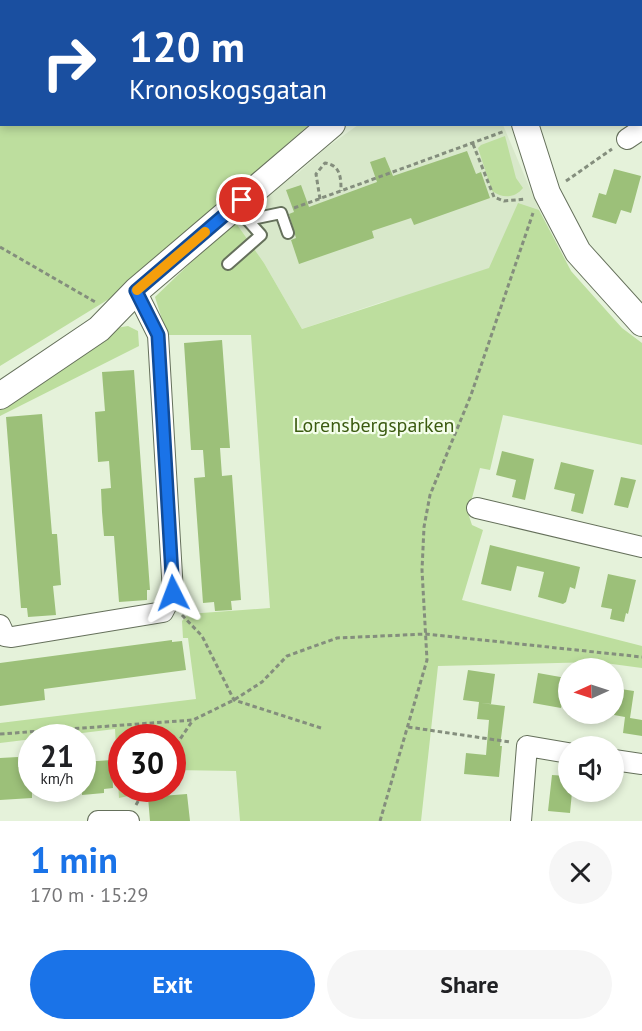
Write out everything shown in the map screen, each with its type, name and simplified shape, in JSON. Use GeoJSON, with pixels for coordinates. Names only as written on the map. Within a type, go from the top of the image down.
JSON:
{"type":"FeatureCollection","features":[{"type":"Feature","properties":{"kind":"street"},"geometry":{"type":"LineString","coordinates":[[0,396],[99,330],[136,291],[241,213],[330,126]]}},
{"type":"Feature","properties":{"kind":"street"},"geometry":{"type":"LineString","coordinates":[[517,127],[542,196],[578,252],[642,323]]}},
{"type":"Feature","properties":{"kind":"street"},"geometry":{"type":"LineString","coordinates":[[3,630],[12,637],[163,612],[169,605],[173,593],[158,335],[136,291]]}},
{"type":"Feature","properties":{"kind":"street"},"geometry":{"type":"LineString","coordinates":[[477,508],[642,547]]}},
{"type":"Feature","properties":{"kind":"street"},"geometry":{"type":"LineString","coordinates":[[521,821],[527,746],[558,751]]}},
{"type":"Feature","properties":{"kind":"street"},"geometry":{"type":"LineString","coordinates":[[624,761],[642,764]]}},
{"type":"Feature","properties":{"kind":"street"},"geometry":{"type":"LineString","coordinates":[[98,821],[128,820]]}},
{"type":"Feature","properties":{"kind":"lane"},"geometry":{"type":"LineString","coordinates":[[241,213],[281,213],[288,234]]}},
{"type":"Feature","properties":{"kind":"lane"},"geometry":{"type":"LineString","coordinates":[[228,264],[261,235],[241,213]]}},
{"type":"Feature","properties":{"kind":"path"},"geometry":{"type":"LineString","coordinates":[[281,213],[517,127]]}},
{"type":"Feature","properties":{"kind":"path"},"geometry":{"type":"LineString","coordinates":[[472,144],[494,197],[504,201],[542,196],[635,134]]}},
{"type":"Feature","properties":{"kind":"path"},"geometry":{"type":"LineString","coordinates":[[320,199],[316,174],[326,163],[338,170],[341,192]]}},
{"type":"Feature","properties":{"kind":"path"},"geometry":{"type":"LineString","coordinates":[[380,821],[427,660],[422,570],[424,527],[430,495],[471,395],[542,196]]}},
{"type":"Feature","properties":{"kind":"path"},"geometry":{"type":"LineString","coordinates":[[0,247],[114,314]]}},
{"type":"Feature","properties":{"kind":"path"},"geometry":{"type":"LineString","coordinates":[[169,605],[190,621],[202,636],[234,700],[321,728]]}},
{"type":"Feature","properties":{"kind":"path"},"geometry":{"type":"LineString","coordinates":[[0,734],[193,720],[234,700],[262,682],[287,656],[337,638],[426,634],[642,657]]}},
{"type":"Feature","properties":{"kind":"path"},"geometry":{"type":"LineString","coordinates":[[186,730],[193,720]]}},
{"type":"Feature","properties":{"kind":"path"},"geometry":{"type":"LineString","coordinates":[[408,727],[527,746]]}},
{"type":"Feature","properties":{"kind":"shaded area"},"geometry":{"type":"Polygon","coordinates":[[[357,126],[503,126],[539,210],[571,271],[385,301],[302,329],[264,263],[236,223],[287,178],[297,174],[326,148],[357,126]]]}},
{"type":"Feature","properties":{"kind":"green space"},"geometry":{"type":"Polygon","coordinates":[[[0,126],[308,126],[109,299],[0,366],[0,126]]]}},
{"type":"Feature","properties":{"kind":"green space"},"geometry":{"type":"Polygon","coordinates":[[[505,136],[516,178],[523,188],[509,196],[492,191],[478,148],[505,136]]]}},
{"type":"Feature","properties":{"kind":"green space","name":"Lorensbergsparken"},"geometry":{"type":"Polygon","coordinates":[[[518,203],[539,210],[571,271],[622,328],[642,343],[642,445],[503,415],[490,470],[480,468],[468,513],[472,525],[483,530],[462,600],[642,646],[642,668],[624,666],[624,658],[558,658],[558,663],[438,666],[421,821],[240,821],[236,771],[186,770],[186,724],[108,724],[108,730],[96,731],[96,724],[18,724],[18,741],[0,743],[0,723],[196,699],[188,638],[183,638],[182,621],[188,614],[270,608],[251,335],[167,335],[155,297],[236,223],[264,263],[302,329],[489,268],[518,203]]]}},
{"type":"Feature","properties":{"kind":"green space"},"geometry":{"type":"Polygon","coordinates":[[[128,326],[138,331],[139,346],[0,416],[0,408],[110,329],[128,326]]]}},
{"type":"Feature","properties":{"kind":"building"},"geometry":{"type":"Polygon","coordinates":[[[467,151],[476,174],[481,172],[490,198],[414,225],[411,218],[372,231],[374,238],[299,264],[291,240],[296,238],[289,214],[294,212],[286,190],[301,185],[309,207],[377,182],[370,162],[385,157],[393,176],[467,151]]]}},
{"type":"Feature","properties":{"kind":"building"},"geometry":{"type":"Polygon","coordinates":[[[614,169],[641,176],[631,213],[621,210],[616,224],[592,217],[599,193],[606,195],[614,169]]]}},
{"type":"Feature","properties":{"kind":"building"},"geometry":{"type":"Polygon","coordinates":[[[222,340],[230,448],[220,448],[222,476],[232,475],[241,600],[231,601],[232,610],[215,611],[214,602],[203,603],[194,478],[205,477],[203,450],[191,450],[184,343],[222,340]]]}},
{"type":"Feature","properties":{"kind":"building"},"geometry":{"type":"Polygon","coordinates":[[[134,370],[150,590],[147,590],[147,600],[119,602],[114,536],[104,536],[102,512],[101,489],[111,488],[109,461],[98,462],[95,412],[105,411],[102,372],[134,370]]]}},
{"type":"Feature","properties":{"kind":"building"},"geometry":{"type":"Polygon","coordinates":[[[42,414],[52,534],[57,534],[61,585],[53,586],[56,615],[28,617],[27,608],[21,608],[6,417],[42,414]]]}},
{"type":"Feature","properties":{"kind":"building"},"geometry":{"type":"Polygon","coordinates":[[[502,451],[534,459],[525,500],[512,497],[516,480],[496,475],[502,451]]]}},
{"type":"Feature","properties":{"kind":"building"},"geometry":{"type":"Polygon","coordinates":[[[561,462],[594,470],[583,514],[571,511],[575,494],[554,489],[561,462]]]}},
{"type":"Feature","properties":{"kind":"building"},"geometry":{"type":"Polygon","coordinates":[[[621,477],[636,480],[628,508],[614,505],[621,477]]]}},
{"type":"Feature","properties":{"kind":"building"},"geometry":{"type":"Polygon","coordinates":[[[490,545],[580,567],[575,589],[570,587],[566,602],[563,604],[538,597],[544,572],[517,566],[511,591],[481,584],[490,545]]]}},
{"type":"Feature","properties":{"kind":"building"},"geometry":{"type":"Polygon","coordinates":[[[608,574],[636,580],[624,622],[610,619],[612,609],[601,607],[608,574]]]}},
{"type":"Feature","properties":{"kind":"building"},"geometry":{"type":"Polygon","coordinates":[[[172,640],[172,642],[182,641],[186,670],[44,689],[45,700],[0,706],[0,663],[172,640]]]}},
{"type":"Feature","properties":{"kind":"building"},"geometry":{"type":"Polygon","coordinates":[[[468,670],[495,674],[491,704],[481,703],[505,706],[499,777],[464,774],[466,753],[486,755],[489,720],[477,719],[479,702],[463,700],[468,670]]]}},
{"type":"Feature","properties":{"kind":"building"},"geometry":{"type":"Polygon","coordinates":[[[538,673],[558,677],[558,707],[533,703],[538,673]]]}},
{"type":"Feature","properties":{"kind":"building"},"geometry":{"type":"Polygon","coordinates":[[[624,690],[634,691],[630,718],[642,720],[642,736],[623,733],[624,690]]]}},
{"type":"Feature","properties":{"kind":"building"},"geometry":{"type":"Polygon","coordinates":[[[18,757],[18,799],[0,800],[0,758],[18,757]]]}},
{"type":"Feature","properties":{"kind":"building"},"geometry":{"type":"Polygon","coordinates":[[[108,760],[108,789],[104,789],[104,793],[96,794],[96,761],[108,760]]]}},
{"type":"Feature","properties":{"kind":"building"},"geometry":{"type":"Polygon","coordinates":[[[552,775],[558,775],[558,802],[571,802],[570,813],[548,811],[552,775]]]}},
{"type":"Feature","properties":{"kind":"building"},"geometry":{"type":"Polygon","coordinates":[[[186,794],[190,821],[150,821],[148,802],[186,802],[186,794]]]}},
{"type":"Feature","properties":{"kind":"slow traffic"},"geometry":{"type":"LineString","coordinates":[[137,290],[205,232]]}},
{"type":"Feature","properties":{"kind":"route"},"geometry":{"type":"LineString","coordinates":[[173,593],[158,335],[136,291],[242,200]]}}]}
